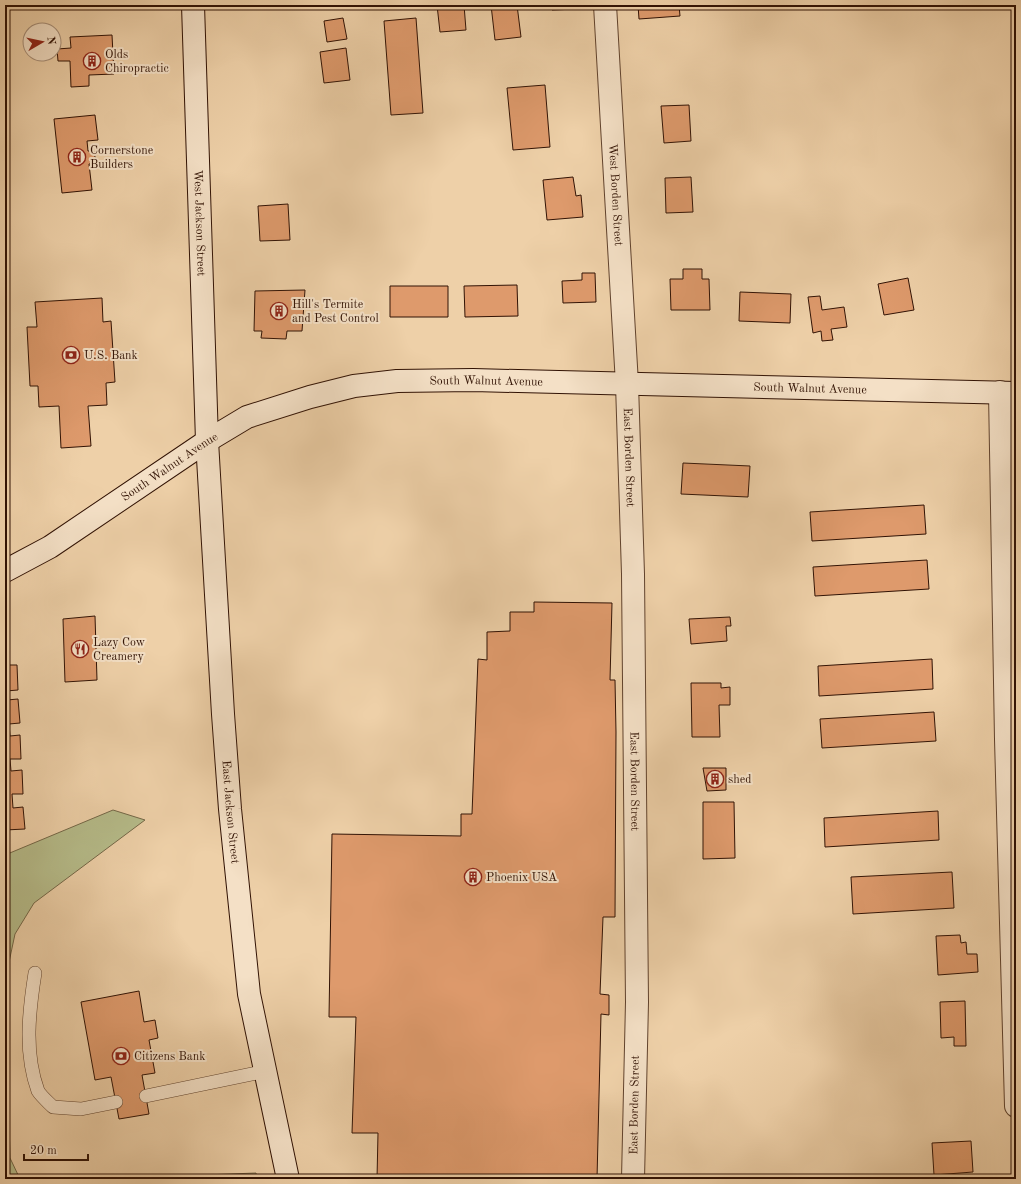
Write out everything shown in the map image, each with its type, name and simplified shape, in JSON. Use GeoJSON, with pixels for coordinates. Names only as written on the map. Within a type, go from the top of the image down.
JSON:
{"type":"FeatureCollection","features":[{"type":"Feature","properties":{"kind":"street","name":"West Jackson Street"},"geometry":{"type":"LineString","coordinates":[[193,5],[207,441]]}},
{"type":"Feature","properties":{"kind":"street","name":"West Borden Street"},"geometry":{"type":"LineString","coordinates":[[605,5],[627,384]]}},
{"type":"Feature","properties":{"kind":"street","name":"South Walnut Avenue"},"geometry":{"type":"LineString","coordinates":[[5,571],[50,547],[207,441],[247,417],[310,397],[354,386],[397,381],[473,380],[1008,393]]}},
{"type":"Feature","properties":{"kind":"street","name":"East Borden Street"},"geometry":{"type":"LineString","coordinates":[[627,384],[633,574],[636,820],[637,1002],[633,1179]]}},
{"type":"Feature","properties":{"kind":"street"},"geometry":{"type":"LineString","coordinates":[[1008,393],[1016,1106]]}},
{"type":"Feature","properties":{"kind":"street","name":"East Jackson Street"},"geometry":{"type":"LineString","coordinates":[[207,441],[230,809],[249,994],[288,1179]]}},
{"type":"Feature","properties":{"kind":"lane"},"geometry":{"type":"LineString","coordinates":[[35,973],[29,1008],[30,1056],[39,1092],[53,1107],[81,1109],[116,1102]]}},
{"type":"Feature","properties":{"kind":"lane"},"geometry":{"type":"LineString","coordinates":[[146,1096],[266,1071]]}},
{"type":"Feature","properties":{"kind":"green space"},"geometry":{"type":"Polygon","coordinates":[[[113,810],[145,820],[34,903],[15,934],[5,981],[5,855],[113,810]]]}},
{"type":"Feature","properties":{"kind":"green space"},"geometry":{"type":"Polygon","coordinates":[[[5,981],[10,1158],[20,1179],[5,1179],[5,981]]]}},
{"type":"Feature","properties":{"kind":"green space"},"geometry":{"type":"Polygon","coordinates":[[[256,1173],[257,1179],[99,1179],[256,1173]]]}},
{"type":"Feature","properties":{"kind":"building"},"geometry":{"type":"Polygon","coordinates":[[[437,5],[464,5],[466,30],[440,32],[437,5]]]}},
{"type":"Feature","properties":{"kind":"building"},"geometry":{"type":"Polygon","coordinates":[[[491,5],[517,5],[521,37],[495,40],[491,5]]]}},
{"type":"Feature","properties":{"kind":"building"},"geometry":{"type":"Polygon","coordinates":[[[552,5],[577,5],[577,9],[552,10],[552,5]]]}},
{"type":"Feature","properties":{"kind":"building"},"geometry":{"type":"Polygon","coordinates":[[[638,5],[679,5],[680,16],[639,19],[638,5]]]}},
{"type":"Feature","properties":{"kind":"building"},"geometry":{"type":"Polygon","coordinates":[[[343,18],[347,39],[327,42],[324,21],[343,18]]]}},
{"type":"Feature","properties":{"kind":"building"},"geometry":{"type":"Polygon","coordinates":[[[416,18],[423,113],[391,115],[384,21],[416,18]]]}},
{"type":"Feature","properties":{"kind":"building","name":"Olds Chiropractic"},"geometry":{"type":"Polygon","coordinates":[[[112,35],[114,74],[89,75],[89,86],[71,87],[70,61],[62,61],[62,49],[71,48],[70,37],[112,35]]]}},
{"type":"Feature","properties":{"kind":"building"},"geometry":{"type":"Polygon","coordinates":[[[346,48],[350,80],[324,83],[320,52],[346,48]]]}},
{"type":"Feature","properties":{"kind":"building"},"geometry":{"type":"Polygon","coordinates":[[[545,85],[550,147],[513,150],[507,88],[545,85]]]}},
{"type":"Feature","properties":{"kind":"building"},"geometry":{"type":"Polygon","coordinates":[[[689,105],[691,141],[664,143],[661,106],[689,105]]]}},
{"type":"Feature","properties":{"kind":"building","name":"Cornerstone Builders"},"geometry":{"type":"Polygon","coordinates":[[[95,115],[98,140],[87,141],[88,151],[94,151],[96,163],[89,164],[92,190],[62,193],[54,119],[95,115]]]}},
{"type":"Feature","properties":{"kind":"building"},"geometry":{"type":"Polygon","coordinates":[[[573,177],[576,196],[581,195],[583,217],[547,220],[543,180],[573,177]]]}},
{"type":"Feature","properties":{"kind":"building"},"geometry":{"type":"Polygon","coordinates":[[[691,177],[693,212],[666,213],[665,178],[691,177]]]}},
{"type":"Feature","properties":{"kind":"building"},"geometry":{"type":"Polygon","coordinates":[[[288,204],[290,240],[260,241],[258,206],[288,204]]]}},
{"type":"Feature","properties":{"kind":"building"},"geometry":{"type":"Polygon","coordinates":[[[683,269],[702,269],[702,279],[709,279],[710,310],[671,310],[670,279],[683,279],[683,269]]]}},
{"type":"Feature","properties":{"kind":"building"},"geometry":{"type":"Polygon","coordinates":[[[582,273],[595,273],[596,302],[563,303],[562,281],[582,280],[582,273]]]}},
{"type":"Feature","properties":{"kind":"building"},"geometry":{"type":"Polygon","coordinates":[[[908,278],[914,310],[884,315],[878,284],[908,278]]]}},
{"type":"Feature","properties":{"kind":"building"},"geometry":{"type":"Polygon","coordinates":[[[517,285],[518,316],[465,317],[464,286],[517,285]]]}},
{"type":"Feature","properties":{"kind":"building"},"geometry":{"type":"Polygon","coordinates":[[[390,286],[448,286],[448,317],[390,317],[390,286]]]}},
{"type":"Feature","properties":{"kind":"building","name":"Hill's Termite and Pest Control"},"geometry":{"type":"Polygon","coordinates":[[[305,290],[302,331],[287,331],[286,339],[261,338],[262,331],[254,331],[255,291],[305,290]]]}},
{"type":"Feature","properties":{"kind":"building"},"geometry":{"type":"Polygon","coordinates":[[[740,292],[791,294],[790,323],[739,321],[740,292]]]}},
{"type":"Feature","properties":{"kind":"building"},"geometry":{"type":"Polygon","coordinates":[[[820,296],[822,310],[844,307],[847,327],[831,329],[833,340],[822,341],[821,331],[813,333],[808,297],[820,296]]]}},
{"type":"Feature","properties":{"kind":"building","name":"U.S. Bank"},"geometry":{"type":"Polygon","coordinates":[[[102,298],[103,322],[111,321],[115,382],[106,383],[107,405],[88,406],[91,446],[61,448],[59,406],[39,407],[38,386],[30,386],[27,327],[37,327],[35,302],[102,298]]]}},
{"type":"Feature","properties":{"kind":"building"},"geometry":{"type":"Polygon","coordinates":[[[683,463],[750,466],[748,497],[681,494],[683,463]]]}},
{"type":"Feature","properties":{"kind":"building"},"geometry":{"type":"Polygon","coordinates":[[[924,505],[926,534],[812,541],[810,512],[924,505]]]}},
{"type":"Feature","properties":{"kind":"building"},"geometry":{"type":"Polygon","coordinates":[[[927,560],[929,589],[815,596],[813,567],[927,560]]]}},
{"type":"Feature","properties":{"kind":"building","name":"Phoenix USA"},"geometry":{"type":"Polygon","coordinates":[[[534,602],[612,603],[610,680],[615,680],[616,732],[615,917],[603,917],[600,994],[609,995],[609,1015],[601,1014],[597,1179],[377,1179],[378,1133],[352,1133],[356,1017],[329,1017],[332,834],[461,836],[461,814],[472,814],[478,659],[487,660],[487,632],[510,631],[510,612],[534,612],[534,602]]]}},
{"type":"Feature","properties":{"kind":"building","name":"Lazy Cow Creamery"},"geometry":{"type":"Polygon","coordinates":[[[95,616],[97,680],[65,682],[63,619],[95,616]]]}},
{"type":"Feature","properties":{"kind":"building"},"geometry":{"type":"Polygon","coordinates":[[[730,617],[731,626],[726,626],[727,641],[691,644],[689,619],[730,617]]]}},
{"type":"Feature","properties":{"kind":"building"},"geometry":{"type":"Polygon","coordinates":[[[5,652],[6,665],[17,665],[18,690],[6,691],[7,700],[18,699],[20,723],[9,724],[10,736],[20,735],[21,759],[10,759],[11,771],[22,770],[23,794],[12,794],[13,808],[23,807],[25,829],[5,830],[5,652]]]}},
{"type":"Feature","properties":{"kind":"building"},"geometry":{"type":"Polygon","coordinates":[[[932,659],[933,689],[819,696],[818,666],[932,659]]]}},
{"type":"Feature","properties":{"kind":"building"},"geometry":{"type":"Polygon","coordinates":[[[691,683],[721,683],[721,688],[730,687],[730,705],[719,705],[720,737],[692,737],[691,683]]]}},
{"type":"Feature","properties":{"kind":"building"},"geometry":{"type":"Polygon","coordinates":[[[934,712],[936,741],[822,748],[820,719],[934,712]]]}},
{"type":"Feature","properties":{"kind":"building","name":"shed"},"geometry":{"type":"Polygon","coordinates":[[[703,768],[726,768],[726,790],[707,791],[703,768]]]}},
{"type":"Feature","properties":{"kind":"building"},"geometry":{"type":"Polygon","coordinates":[[[703,802],[734,802],[735,858],[703,859],[703,802]]]}},
{"type":"Feature","properties":{"kind":"building"},"geometry":{"type":"Polygon","coordinates":[[[938,811],[939,840],[825,847],[824,818],[938,811]]]}},
{"type":"Feature","properties":{"kind":"building"},"geometry":{"type":"Polygon","coordinates":[[[952,872],[954,908],[853,914],[851,877],[952,872]]]}},
{"type":"Feature","properties":{"kind":"building"},"geometry":{"type":"Polygon","coordinates":[[[960,935],[961,943],[966,942],[967,954],[977,954],[978,972],[938,975],[936,936],[960,935]]]}},
{"type":"Feature","properties":{"kind":"building","name":"Citizens Bank"},"geometry":{"type":"Polygon","coordinates":[[[139,991],[144,1022],[155,1020],[158,1038],[149,1040],[155,1073],[142,1075],[149,1114],[119,1119],[111,1077],[95,1080],[81,1002],[139,991]]]}},
{"type":"Feature","properties":{"kind":"building"},"geometry":{"type":"Polygon","coordinates":[[[965,1001],[966,1046],[954,1046],[954,1037],[941,1038],[940,1002],[965,1001]]]}},
{"type":"Feature","properties":{"kind":"building"},"geometry":{"type":"Polygon","coordinates":[[[971,1141],[973,1172],[934,1175],[932,1143],[971,1141]]]}},
{"type":"Feature","properties":{"kind":"place","name":"Olds Chiropractic"},"geometry":{"type":"Point","coordinates":[92,61]}},
{"type":"Feature","properties":{"kind":"place","name":"Cornerstone Builders"},"geometry":{"type":"Point","coordinates":[77,157]}},
{"type":"Feature","properties":{"kind":"place","name":"Hill's Termite and Pest Control"},"geometry":{"type":"Point","coordinates":[279,311]}},
{"type":"Feature","properties":{"kind":"place","name":"U.S. Bank"},"geometry":{"type":"Point","coordinates":[71,355]}},
{"type":"Feature","properties":{"kind":"place","name":"Lazy Cow Creamery"},"geometry":{"type":"Point","coordinates":[80,649]}},
{"type":"Feature","properties":{"kind":"place","name":"shed"},"geometry":{"type":"Point","coordinates":[715,779]}},
{"type":"Feature","properties":{"kind":"place","name":"Phoenix USA"},"geometry":{"type":"Point","coordinates":[473,877]}},
{"type":"Feature","properties":{"kind":"place","name":"Citizens Bank"},"geometry":{"type":"Point","coordinates":[121,1056]}}]}
